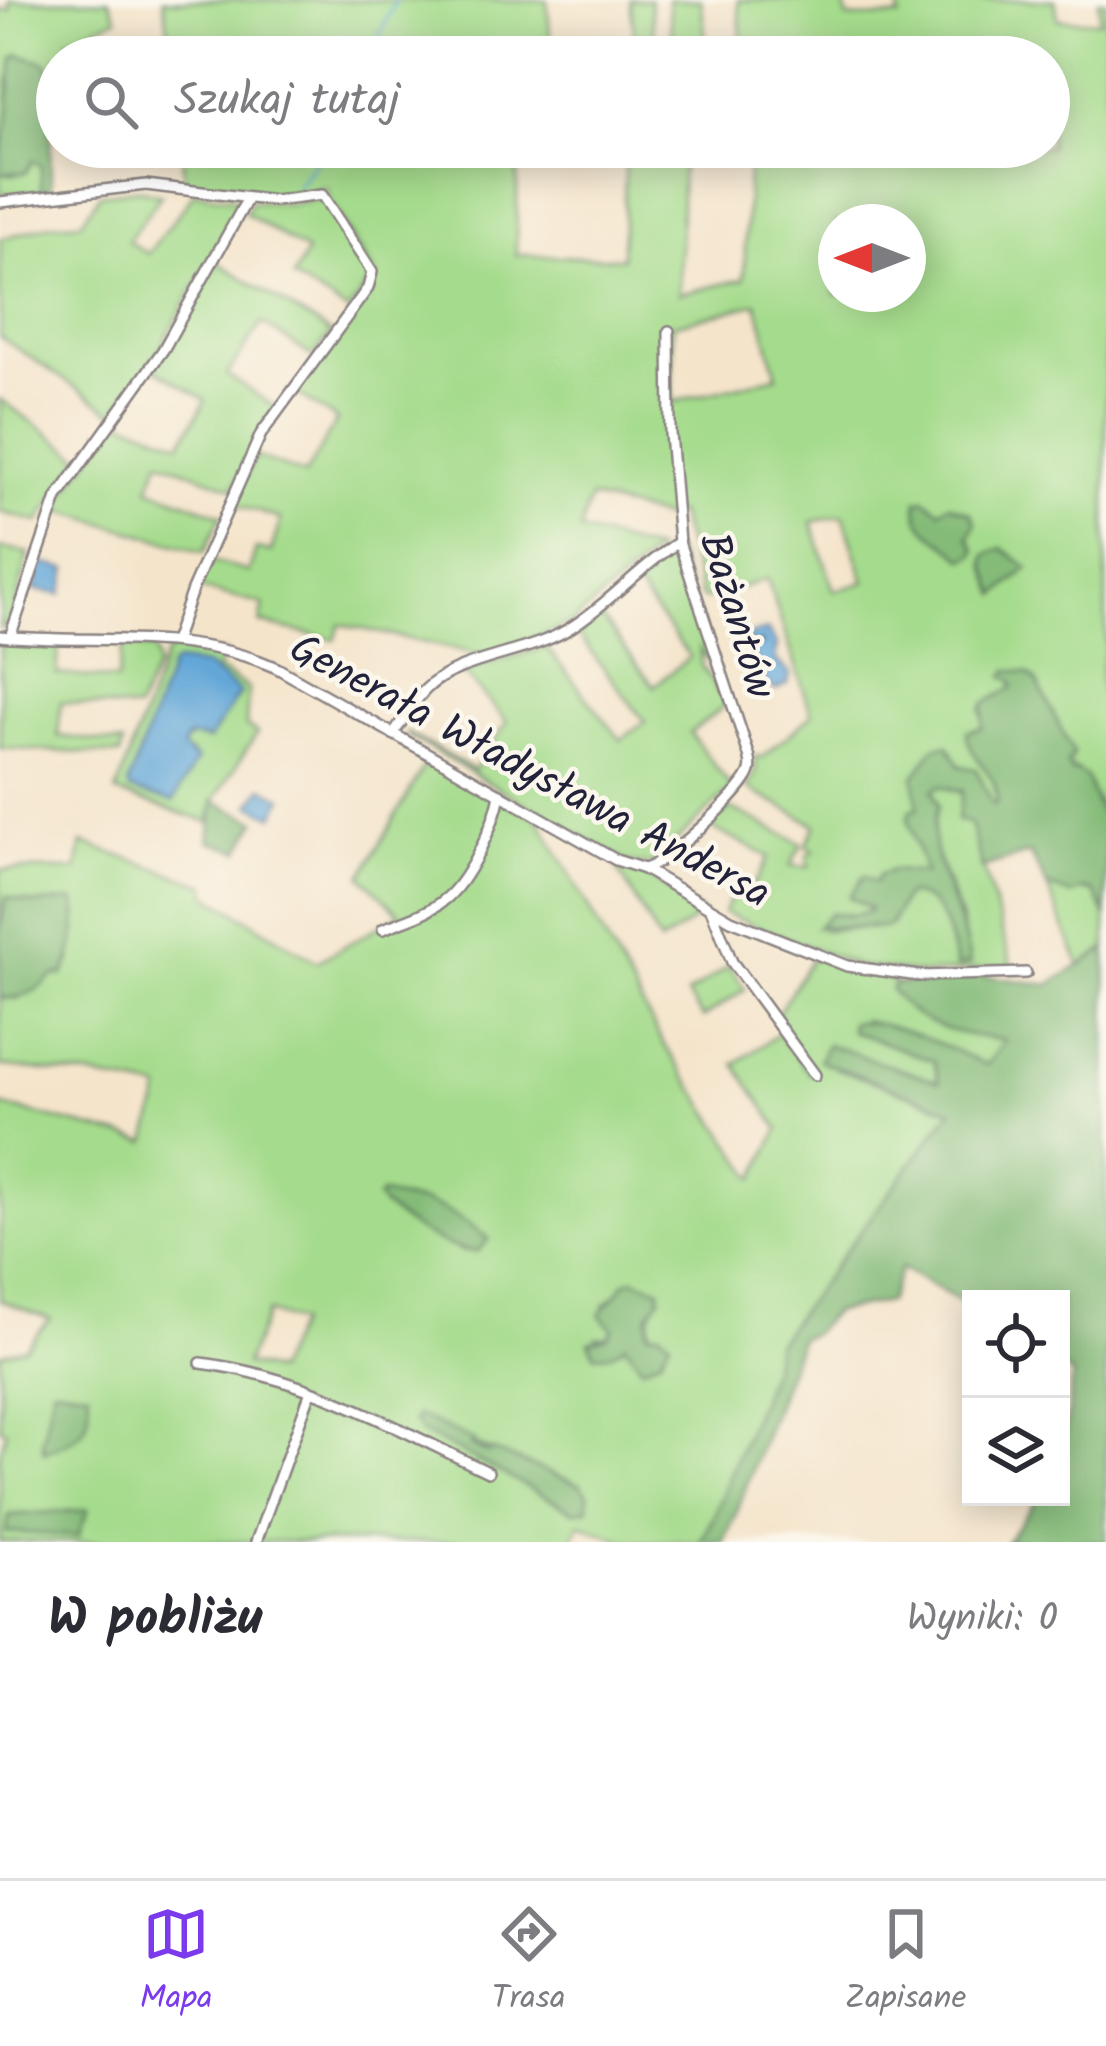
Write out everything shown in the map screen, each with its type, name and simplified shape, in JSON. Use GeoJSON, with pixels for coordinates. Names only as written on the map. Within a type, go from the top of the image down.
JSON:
{"type":"FeatureCollection","features":[{"type":"Feature","properties":{"kind":"street"},"geometry":{"type":"LineString","coordinates":[[0,202],[146,185],[284,201],[322,195],[370,268],[373,280],[261,434],[174,642]]}},
{"type":"Feature","properties":{"kind":"street"},"geometry":{"type":"LineString","coordinates":[[5,636],[57,498],[163,350],[248,198]]}},
{"type":"Feature","properties":{"kind":"street","name":"Bażantów"},"geometry":{"type":"LineString","coordinates":[[644,869],[667,858],[741,786],[750,771],[748,752],[679,542],[670,433],[669,331]]}},
{"type":"Feature","properties":{"kind":"street"},"geometry":{"type":"LineString","coordinates":[[393,734],[427,688],[449,673],[551,639],[679,542]]}},
{"type":"Feature","properties":{"kind":"street","name":"Generała Władysława Andersa"},"geometry":{"type":"LineString","coordinates":[[5,636],[204,643],[245,654],[616,860],[644,869],[712,911],[808,952],[860,969],[919,976],[1026,973]]}},
{"type":"Feature","properties":{"kind":"street"},"geometry":{"type":"LineString","coordinates":[[383,929],[451,894],[488,832],[500,794]]}},
{"type":"Feature","properties":{"kind":"street"},"geometry":{"type":"LineString","coordinates":[[712,911],[732,962],[815,1075]]}},
{"type":"Feature","properties":{"kind":"street"},"geometry":{"type":"LineString","coordinates":[[201,1363],[242,1368],[311,1391],[488,1472]]}},
{"type":"Feature","properties":{"kind":"street"},"geometry":{"type":"LineString","coordinates":[[256,1542],[311,1391]]}},
{"type":"Feature","properties":{"kind":"green space"},"geometry":{"type":"Polygon","coordinates":[[[9,0],[109,0],[117,18],[77,36],[36,36],[36,62],[19,54],[9,80],[0,154],[0,10],[11,10],[9,0]]]}},
{"type":"Feature","properties":{"kind":"green space"},"geometry":{"type":"Polygon","coordinates":[[[163,0],[547,0],[550,36],[169,36],[163,0]]]}},
{"type":"Feature","properties":{"kind":"green space"},"geometry":{"type":"Polygon","coordinates":[[[630,0],[650,0],[654,36],[634,36],[630,0]]]}},
{"type":"Feature","properties":{"kind":"green space"},"geometry":{"type":"Polygon","coordinates":[[[668,0],[701,0],[705,36],[672,36],[668,0]]]}},
{"type":"Feature","properties":{"kind":"green space"},"geometry":{"type":"Polygon","coordinates":[[[738,0],[844,0],[847,18],[900,17],[899,0],[1055,0],[1058,19],[1100,21],[1099,0],[1106,0],[1106,649],[1101,677],[1106,704],[1106,818],[1103,821],[1097,801],[1067,762],[1072,759],[1036,680],[1012,681],[1013,687],[981,709],[985,725],[980,759],[994,779],[997,803],[994,805],[974,771],[960,766],[952,756],[926,768],[918,779],[918,809],[908,819],[926,874],[893,870],[879,875],[876,883],[851,894],[871,908],[856,914],[830,913],[823,930],[892,924],[899,901],[908,894],[930,902],[937,910],[956,966],[970,964],[960,917],[932,842],[933,790],[940,786],[965,794],[957,819],[970,823],[1012,966],[925,974],[858,966],[723,913],[741,879],[754,885],[769,857],[710,827],[730,808],[802,844],[790,866],[809,867],[807,856],[814,851],[806,846],[816,825],[747,788],[755,774],[756,756],[762,758],[812,715],[767,579],[701,597],[678,513],[666,518],[590,498],[580,531],[656,551],[572,623],[490,657],[340,624],[335,640],[260,623],[264,605],[197,588],[209,560],[249,572],[256,549],[271,552],[281,519],[234,504],[255,456],[305,475],[337,420],[294,392],[373,286],[375,275],[329,200],[327,188],[285,198],[194,187],[184,182],[183,168],[518,168],[516,255],[622,258],[625,168],[682,168],[679,294],[744,279],[748,168],[1070,168],[1070,36],[741,36],[738,0]],[[757,303],[673,325],[673,402],[777,376],[757,303]],[[926,500],[936,536],[961,554],[972,546],[969,537],[926,500]],[[843,515],[812,522],[834,591],[865,582],[843,515]]]}},
{"type":"Feature","properties":{"kind":"green space"},"geometry":{"type":"Polygon","coordinates":[[[19,54],[36,59],[36,163],[32,161],[26,173],[0,173],[9,111],[13,58],[19,54]]]}},
{"type":"Feature","properties":{"kind":"green space"},"geometry":{"type":"Polygon","coordinates":[[[31,160],[36,162],[51,192],[0,194],[0,173],[16,175],[31,160]]]}},
{"type":"Feature","properties":{"kind":"green space"},"geometry":{"type":"Polygon","coordinates":[[[41,168],[51,168],[51,192],[41,187],[41,168]]]}},
{"type":"Feature","properties":{"kind":"green space"},"geometry":{"type":"Polygon","coordinates":[[[137,189],[161,195],[128,241],[148,254],[194,193],[238,200],[241,205],[156,355],[114,413],[0,337],[0,239],[51,224],[81,222],[100,194],[137,189]]]}},
{"type":"Feature","properties":{"kind":"green space"},"geometry":{"type":"Polygon","coordinates":[[[316,199],[325,204],[369,270],[370,282],[348,312],[293,278],[307,252],[245,213],[252,202],[292,204],[316,199]]]}},
{"type":"Feature","properties":{"kind":"green space"},"geometry":{"type":"Polygon","coordinates":[[[217,262],[331,333],[313,357],[262,323],[227,375],[276,408],[233,488],[160,460],[149,488],[222,515],[204,552],[54,509],[119,419],[181,443],[206,400],[154,368],[217,262]]]}},
{"type":"Feature","properties":{"kind":"green space"},"geometry":{"type":"Polygon","coordinates":[[[0,399],[81,457],[39,522],[0,512],[0,399]]]}},
{"type":"Feature","properties":{"kind":"green space"},"geometry":{"type":"Polygon","coordinates":[[[917,500],[940,510],[949,504],[971,513],[976,523],[969,537],[974,555],[964,559],[925,528],[917,500]]]}},
{"type":"Feature","properties":{"kind":"green space"},"geometry":{"type":"Polygon","coordinates":[[[0,548],[29,553],[13,616],[0,629],[0,548]]]}},
{"type":"Feature","properties":{"kind":"green space"},"geometry":{"type":"Polygon","coordinates":[[[1002,548],[1029,568],[997,595],[985,564],[986,555],[1002,548]]]}},
{"type":"Feature","properties":{"kind":"green space"},"geometry":{"type":"Polygon","coordinates":[[[676,551],[716,671],[700,649],[701,665],[727,704],[690,733],[732,788],[651,865],[628,863],[408,736],[474,770],[507,722],[462,671],[546,647],[621,740],[645,722],[576,632],[599,615],[654,686],[690,657],[631,580],[676,551]]]}},
{"type":"Feature","properties":{"kind":"green space"},"geometry":{"type":"Polygon","coordinates":[[[0,642],[59,648],[57,674],[117,680],[123,646],[154,649],[157,666],[137,710],[61,702],[58,736],[123,744],[120,755],[0,748],[0,642]]]}},
{"type":"Feature","properties":{"kind":"green space"},"geometry":{"type":"Polygon","coordinates":[[[172,648],[224,653],[217,669],[248,688],[246,726],[257,733],[214,801],[209,822],[116,793],[165,656],[172,648]],[[206,666],[148,734],[141,750],[195,756],[183,749],[185,742],[191,737],[207,740],[240,693],[206,666]]]}},
{"type":"Feature","properties":{"kind":"green space"},"geometry":{"type":"Polygon","coordinates":[[[1008,670],[1028,673],[1036,680],[1074,754],[1067,763],[1072,772],[1086,777],[1103,820],[1106,818],[1106,915],[1094,892],[1084,889],[1071,895],[1047,886],[1030,853],[982,868],[970,823],[957,820],[963,791],[940,786],[933,790],[939,806],[935,843],[970,964],[957,967],[937,911],[908,894],[886,927],[817,927],[830,913],[868,912],[870,908],[849,897],[864,876],[876,882],[879,875],[893,870],[925,873],[908,819],[911,810],[918,808],[914,776],[935,747],[948,745],[960,766],[976,769],[993,805],[997,803],[994,783],[972,750],[967,731],[982,728],[984,704],[1013,687],[1004,676],[1008,670]]]}},
{"type":"Feature","properties":{"kind":"green space"},"geometry":{"type":"Polygon","coordinates":[[[427,761],[539,819],[663,1043],[755,1179],[779,1129],[735,1064],[778,1034],[811,1075],[776,1016],[812,957],[884,976],[896,984],[891,989],[900,999],[927,1017],[1006,1041],[987,1065],[935,1042],[864,1020],[852,1031],[934,1061],[939,1083],[835,1068],[952,1110],[776,1343],[771,1370],[700,1542],[627,1542],[580,1524],[571,1542],[0,1542],[0,1452],[6,1431],[0,1428],[0,1354],[25,1347],[50,1319],[0,1300],[0,1105],[147,1142],[161,1090],[0,1066],[0,998],[18,999],[71,962],[78,914],[69,901],[36,904],[6,897],[0,932],[0,870],[77,870],[82,843],[206,885],[208,895],[317,962],[400,914],[362,876],[427,761]],[[382,1194],[383,1206],[416,1229],[464,1252],[488,1238],[429,1204],[382,1194]],[[633,1280],[604,1305],[607,1323],[613,1328],[608,1336],[598,1337],[621,1348],[624,1343],[642,1366],[661,1358],[649,1327],[659,1288],[633,1280]],[[268,1312],[245,1364],[275,1372],[298,1323],[268,1312]],[[414,1422],[422,1432],[573,1511],[581,1485],[414,1422]],[[87,1510],[10,1515],[7,1531],[78,1536],[87,1510]]]}},
{"type":"Feature","properties":{"kind":"green space"},"geometry":{"type":"Polygon","coordinates":[[[214,801],[257,821],[240,851],[209,841],[214,801]]]}},
{"type":"Feature","properties":{"kind":"green space"},"geometry":{"type":"Polygon","coordinates":[[[614,862],[646,874],[703,914],[660,943],[614,862]]]}},
{"type":"Feature","properties":{"kind":"green space"},"geometry":{"type":"Polygon","coordinates":[[[1047,886],[1094,892],[1106,915],[1106,949],[1080,965],[1047,886]]]}},
{"type":"Feature","properties":{"kind":"green space"},"geometry":{"type":"Polygon","coordinates":[[[6,897],[36,904],[74,900],[76,928],[63,975],[54,975],[23,996],[0,998],[0,932],[6,897]]]}},
{"type":"Feature","properties":{"kind":"green space"},"geometry":{"type":"Polygon","coordinates":[[[1106,949],[1106,1542],[1006,1542],[1032,1506],[1070,1506],[1070,1290],[962,1290],[962,1303],[901,1268],[888,1302],[833,1312],[812,1334],[800,1338],[733,1522],[723,1542],[700,1542],[771,1370],[776,1343],[952,1110],[819,1060],[827,1044],[939,1082],[934,1061],[851,1031],[851,1023],[900,1030],[987,1065],[1005,1040],[956,1032],[926,1021],[891,989],[896,984],[979,975],[1049,985],[1106,949]]]}},
{"type":"Feature","properties":{"kind":"green space"},"geometry":{"type":"Polygon","coordinates":[[[729,966],[745,989],[703,1018],[687,995],[729,966]]]}},
{"type":"Feature","properties":{"kind":"green space"},"geometry":{"type":"Polygon","coordinates":[[[381,1194],[439,1208],[489,1239],[478,1251],[439,1241],[395,1215],[377,1198],[381,1194]]]}},
{"type":"Feature","properties":{"kind":"green space"},"geometry":{"type":"Polygon","coordinates":[[[633,1279],[660,1288],[660,1298],[648,1315],[648,1332],[660,1332],[670,1340],[661,1358],[642,1367],[625,1344],[599,1355],[589,1342],[608,1336],[613,1328],[600,1315],[624,1283],[633,1279]]]}},
{"type":"Feature","properties":{"kind":"green space"},"geometry":{"type":"Polygon","coordinates":[[[53,1387],[88,1391],[88,1416],[74,1438],[44,1452],[42,1443],[53,1387]]]}},
{"type":"Feature","properties":{"kind":"green space"},"geometry":{"type":"Polygon","coordinates":[[[417,1415],[474,1441],[471,1445],[487,1453],[494,1451],[581,1485],[588,1494],[588,1509],[574,1511],[421,1432],[414,1422],[417,1415]]]}},
{"type":"Feature","properties":{"kind":"green space"},"geometry":{"type":"Polygon","coordinates":[[[88,1510],[78,1536],[6,1532],[9,1515],[88,1510]]]}},
{"type":"Feature","properties":{"kind":"water"},"geometry":{"type":"Polygon","coordinates":[[[42,563],[68,569],[62,594],[34,590],[42,563]]]}},
{"type":"Feature","properties":{"kind":"water"},"geometry":{"type":"Polygon","coordinates":[[[767,630],[777,645],[775,659],[790,674],[788,684],[775,690],[751,653],[762,642],[750,644],[747,636],[767,630]]]}},
{"type":"Feature","properties":{"kind":"water"},"geometry":{"type":"Polygon","coordinates":[[[171,665],[206,666],[240,692],[209,740],[191,737],[185,741],[183,749],[197,760],[173,802],[130,790],[128,785],[171,665]]]}},
{"type":"Feature","properties":{"kind":"water"},"geometry":{"type":"Polygon","coordinates":[[[263,787],[283,798],[274,816],[251,805],[263,787]]]}},
{"type":"Feature","properties":{"kind":"waterway"},"geometry":{"type":"LineString","coordinates":[[379,36],[396,0]]}},
{"type":"Feature","properties":{"kind":"waterway"},"geometry":{"type":"LineString","coordinates":[[297,187],[310,168]]}}]}
